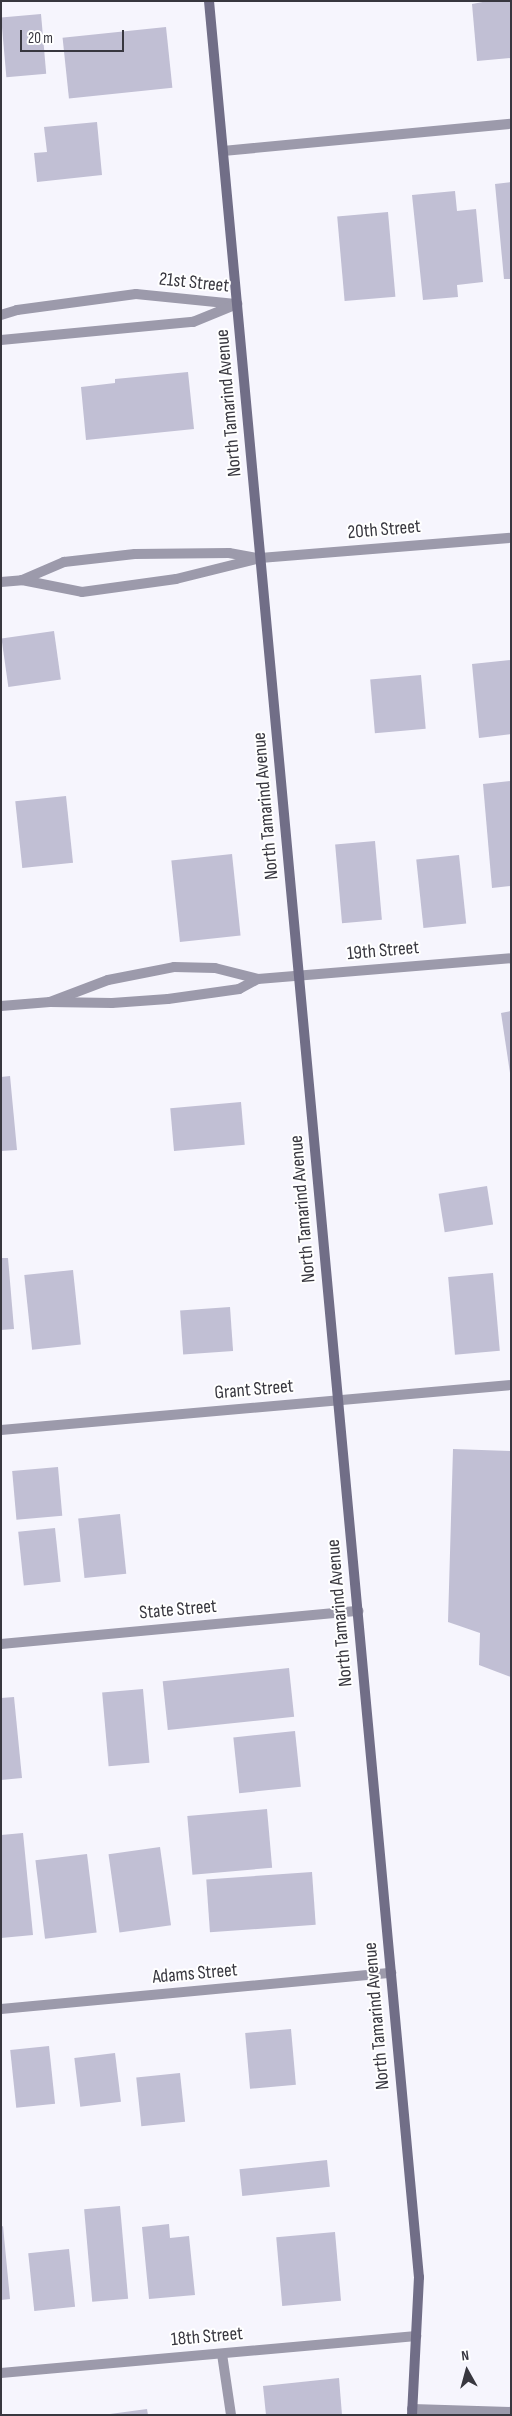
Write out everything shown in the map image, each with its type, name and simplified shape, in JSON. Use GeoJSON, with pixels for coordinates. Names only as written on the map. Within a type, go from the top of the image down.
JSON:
{"type":"FeatureCollection","features":[{"type":"Feature","properties":{"kind":"street","name":"North Tamarind Avenue"},"geometry":{"type":"LineString","coordinates":[[209,1],[419,2277],[412,2412]]}},
{"type":"Feature","properties":{"kind":"street"},"geometry":{"type":"LineString","coordinates":[[223,151],[511,124]]}},
{"type":"Feature","properties":{"kind":"street","name":"21st Street"},"geometry":{"type":"LineString","coordinates":[[1,315],[17,310],[136,294],[237,304]]}},
{"type":"Feature","properties":{"kind":"street","name":"21st Street"},"geometry":{"type":"LineString","coordinates":[[1,340],[192,322],[237,304]]}},
{"type":"Feature","properties":{"kind":"street","name":"20th Street"},"geometry":{"type":"LineString","coordinates":[[1,582],[22,580],[82,592],[176,579],[260,558],[511,538]]}},
{"type":"Feature","properties":{"kind":"street","name":"20th Street"},"geometry":{"type":"LineString","coordinates":[[22,580],[64,562],[135,554],[229,553],[260,558]]}},
{"type":"Feature","properties":{"kind":"street","name":"19th Street"},"geometry":{"type":"LineString","coordinates":[[50,1002],[108,980],[174,967],[215,968],[258,979],[511,958]]}},
{"type":"Feature","properties":{"kind":"street","name":"19th Street"},"geometry":{"type":"LineString","coordinates":[[1,1006],[50,1002],[112,1003],[168,999],[239,989],[258,979]]}},
{"type":"Feature","properties":{"kind":"street","name":"Grant Street"},"geometry":{"type":"LineString","coordinates":[[1,1430],[511,1385]]}},
{"type":"Feature","properties":{"kind":"street","name":"State Street"},"geometry":{"type":"LineString","coordinates":[[1,1644],[358,1611]]}},
{"type":"Feature","properties":{"kind":"street","name":"Adams Street"},"geometry":{"type":"LineString","coordinates":[[1,2009],[391,1973]]}},
{"type":"Feature","properties":{"kind":"street","name":"18th Street"},"geometry":{"type":"LineString","coordinates":[[1,2374],[416,2336]]}},
{"type":"Feature","properties":{"kind":"street"},"geometry":{"type":"LineString","coordinates":[[222,2354],[231,2415]]}},
{"type":"Feature","properties":{"kind":"street"},"geometry":{"type":"LineString","coordinates":[[412,2412],[511,2412]]}},
{"type":"Feature","properties":{"kind":"building"},"geometry":{"type":"Polygon","coordinates":[[[488,1],[511,1],[511,58],[477,61],[472,4],[488,1]]]}},
{"type":"Feature","properties":{"kind":"building"},"geometry":{"type":"Polygon","coordinates":[[[41,14],[46,74],[6,77],[1,17],[41,14]]]}},
{"type":"Feature","properties":{"kind":"building"},"geometry":{"type":"Polygon","coordinates":[[[166,27],[172,88],[69,99],[63,38],[166,27]]]}},
{"type":"Feature","properties":{"kind":"building"},"geometry":{"type":"Polygon","coordinates":[[[97,122],[102,175],[37,182],[34,153],[47,152],[44,127],[97,122]]]}},
{"type":"Feature","properties":{"kind":"building"},"geometry":{"type":"Polygon","coordinates":[[[511,182],[511,279],[504,279],[495,184],[511,182]]]}},
{"type":"Feature","properties":{"kind":"building"},"geometry":{"type":"Polygon","coordinates":[[[455,191],[457,211],[476,209],[483,282],[457,285],[458,297],[423,300],[412,195],[455,191]]]}},
{"type":"Feature","properties":{"kind":"building"},"geometry":{"type":"Polygon","coordinates":[[[388,212],[395,297],[345,301],[337,216],[388,212]]]}},
{"type":"Feature","properties":{"kind":"building"},"geometry":{"type":"Polygon","coordinates":[[[188,372],[194,429],[86,440],[81,387],[115,383],[115,379],[188,372]]]}},
{"type":"Feature","properties":{"kind":"building"},"geometry":{"type":"Polygon","coordinates":[[[54,631],[61,680],[8,687],[2,638],[54,631]]]}},
{"type":"Feature","properties":{"kind":"building"},"geometry":{"type":"Polygon","coordinates":[[[511,660],[511,734],[479,738],[472,664],[511,660]]]}},
{"type":"Feature","properties":{"kind":"building"},"geometry":{"type":"Polygon","coordinates":[[[421,675],[426,729],[375,733],[370,679],[421,675]]]}},
{"type":"Feature","properties":{"kind":"building"},"geometry":{"type":"Polygon","coordinates":[[[511,781],[511,886],[492,888],[483,784],[511,781]]]}},
{"type":"Feature","properties":{"kind":"building"},"geometry":{"type":"Polygon","coordinates":[[[66,796],[73,863],[22,868],[15,801],[66,796]]]}},
{"type":"Feature","properties":{"kind":"building"},"geometry":{"type":"Polygon","coordinates":[[[375,841],[382,920],[342,923],[335,844],[375,841]]]}},
{"type":"Feature","properties":{"kind":"building"},"geometry":{"type":"Polygon","coordinates":[[[232,854],[241,936],[180,942],[171,860],[232,854]]]}},
{"type":"Feature","properties":{"kind":"building"},"geometry":{"type":"Polygon","coordinates":[[[459,855],[466,924],[423,928],[416,859],[459,855]]]}},
{"type":"Feature","properties":{"kind":"building"},"geometry":{"type":"Polygon","coordinates":[[[511,1011],[511,1073],[510,1073],[501,1013],[511,1011]]]}},
{"type":"Feature","properties":{"kind":"building"},"geometry":{"type":"Polygon","coordinates":[[[10,1076],[17,1150],[1,1151],[1,1077],[10,1076]]]}},
{"type":"Feature","properties":{"kind":"building"},"geometry":{"type":"Polygon","coordinates":[[[241,1102],[245,1145],[174,1151],[170,1108],[241,1102]]]}},
{"type":"Feature","properties":{"kind":"building"},"geometry":{"type":"Polygon","coordinates":[[[487,1186],[493,1225],[445,1232],[439,1194],[487,1186]]]}},
{"type":"Feature","properties":{"kind":"building"},"geometry":{"type":"Polygon","coordinates":[[[1,1258],[8,1258],[14,1329],[1,1330],[1,1258]]]}},
{"type":"Feature","properties":{"kind":"building"},"geometry":{"type":"Polygon","coordinates":[[[73,1270],[81,1345],[32,1350],[24,1275],[73,1270]]]}},
{"type":"Feature","properties":{"kind":"building"},"geometry":{"type":"Polygon","coordinates":[[[493,1273],[500,1351],[455,1355],[448,1277],[493,1273]]]}},
{"type":"Feature","properties":{"kind":"building"},"geometry":{"type":"Polygon","coordinates":[[[230,1307],[233,1351],[183,1354],[180,1310],[230,1307]]]}},
{"type":"Feature","properties":{"kind":"building"},"geometry":{"type":"Polygon","coordinates":[[[453,1449],[511,1451],[511,1677],[479,1665],[480,1633],[448,1622],[453,1449]]]}},
{"type":"Feature","properties":{"kind":"building"},"geometry":{"type":"Polygon","coordinates":[[[58,1467],[62,1516],[16,1520],[12,1471],[58,1467]]]}},
{"type":"Feature","properties":{"kind":"building"},"geometry":{"type":"Polygon","coordinates":[[[120,1514],[126,1574],[85,1578],[78,1518],[120,1514]]]}},
{"type":"Feature","properties":{"kind":"building"},"geometry":{"type":"Polygon","coordinates":[[[55,1528],[61,1582],[24,1586],[18,1532],[55,1528]]]}},
{"type":"Feature","properties":{"kind":"building"},"geometry":{"type":"Polygon","coordinates":[[[289,1668],[294,1717],[168,1730],[163,1681],[289,1668]]]}},
{"type":"Feature","properties":{"kind":"building"},"geometry":{"type":"Polygon","coordinates":[[[143,1689],[149,1763],[109,1766],[102,1693],[143,1689]]]}},
{"type":"Feature","properties":{"kind":"building"},"geometry":{"type":"Polygon","coordinates":[[[14,1697],[22,1778],[1,1780],[1,1698],[14,1697]]]}},
{"type":"Feature","properties":{"kind":"building"},"geometry":{"type":"Polygon","coordinates":[[[295,1731],[301,1787],[239,1793],[233,1737],[295,1731]]]}},
{"type":"Feature","properties":{"kind":"building"},"geometry":{"type":"Polygon","coordinates":[[[267,1809],[272,1868],[192,1875],[187,1816],[267,1809]]]}},
{"type":"Feature","properties":{"kind":"building"},"geometry":{"type":"Polygon","coordinates":[[[23,1833],[33,1935],[1,1938],[1,1835],[23,1833]]]}},
{"type":"Feature","properties":{"kind":"building"},"geometry":{"type":"Polygon","coordinates":[[[160,1847],[171,1925],[120,1932],[109,1854],[160,1847]]]}},
{"type":"Feature","properties":{"kind":"building"},"geometry":{"type":"Polygon","coordinates":[[[87,1854],[97,1932],[45,1939],[35,1860],[87,1854]]]}},
{"type":"Feature","properties":{"kind":"building"},"geometry":{"type":"Polygon","coordinates":[[[312,1872],[316,1925],[210,1932],[206,1879],[312,1872]]]}},
{"type":"Feature","properties":{"kind":"building"},"geometry":{"type":"Polygon","coordinates":[[[291,2029],[296,2085],[250,2089],[245,2033],[291,2029]]]}},
{"type":"Feature","properties":{"kind":"building"},"geometry":{"type":"Polygon","coordinates":[[[49,2046],[55,2104],[16,2108],[10,2050],[49,2046]]]}},
{"type":"Feature","properties":{"kind":"building"},"geometry":{"type":"Polygon","coordinates":[[[115,2053],[121,2102],[80,2107],[74,2058],[115,2053]]]}},
{"type":"Feature","properties":{"kind":"building"},"geometry":{"type":"Polygon","coordinates":[[[180,2073],[185,2122],[141,2126],[136,2078],[180,2073]]]}},
{"type":"Feature","properties":{"kind":"building"},"geometry":{"type":"Polygon","coordinates":[[[327,2160],[330,2187],[242,2196],[239,2169],[327,2160]]]}},
{"type":"Feature","properties":{"kind":"building"},"geometry":{"type":"Polygon","coordinates":[[[120,2206],[128,2299],[92,2302],[84,2209],[120,2206]]]}},
{"type":"Feature","properties":{"kind":"building"},"geometry":{"type":"Polygon","coordinates":[[[169,2224],[170,2238],[189,2236],[195,2295],[149,2299],[142,2227],[169,2224]]]}},
{"type":"Feature","properties":{"kind":"building"},"geometry":{"type":"Polygon","coordinates":[[[3,2226],[10,2299],[1,2300],[1,2227],[3,2226]]]}},
{"type":"Feature","properties":{"kind":"building"},"geometry":{"type":"Polygon","coordinates":[[[335,2232],[341,2301],[282,2306],[276,2237],[335,2232]]]}},
{"type":"Feature","properties":{"kind":"building"},"geometry":{"type":"Polygon","coordinates":[[[69,2249],[75,2307],[34,2311],[28,2253],[69,2249]]]}},
{"type":"Feature","properties":{"kind":"building"},"geometry":{"type":"Polygon","coordinates":[[[339,2378],[342,2415],[266,2415],[263,2386],[339,2378]]]}},
{"type":"Feature","properties":{"kind":"building"},"geometry":{"type":"Polygon","coordinates":[[[147,2409],[148,2415],[110,2415],[110,2414],[147,2409]]]}}]}
